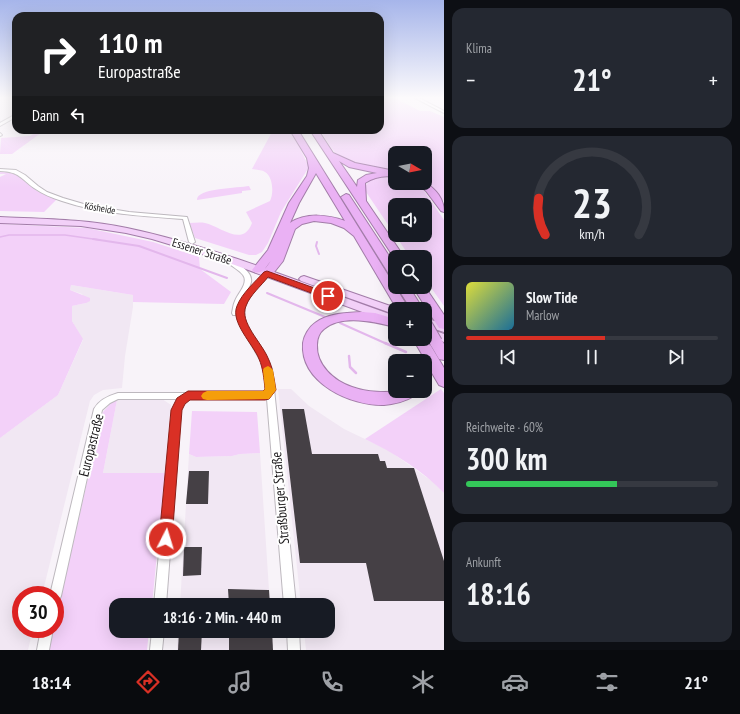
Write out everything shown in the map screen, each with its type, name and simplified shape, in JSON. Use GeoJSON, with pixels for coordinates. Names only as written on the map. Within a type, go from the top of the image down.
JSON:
{"type":"FeatureCollection","features":[{"type":"Feature","properties":{"kind":"highway"},"geometry":{"type":"LineString","coordinates":[[296,134],[373,258],[395,302]]}},
{"type":"Feature","properties":{"kind":"highway"},"geometry":{"type":"LineString","coordinates":[[306,134],[388,263]]}},
{"type":"Feature","properties":{"kind":"highway"},"geometry":{"type":"LineString","coordinates":[[317,134],[394,250]]}},
{"type":"Feature","properties":{"kind":"highway"},"geometry":{"type":"LineString","coordinates":[[328,152],[352,165],[388,173]]}},
{"type":"Feature","properties":{"kind":"highway"},"geometry":{"type":"LineString","coordinates":[[265,269],[294,203],[311,176],[313,168],[311,158]]}},
{"type":"Feature","properties":{"kind":"highway"},"geometry":{"type":"LineString","coordinates":[[363,204],[360,187],[361,182],[364,179],[376,175],[388,174]]}},
{"type":"Feature","properties":{"kind":"highway"},"geometry":{"type":"LineString","coordinates":[[430,190],[444,209]]}},
{"type":"Feature","properties":{"kind":"highway"},"geometry":{"type":"LineString","coordinates":[[265,269],[281,253],[294,224],[303,220],[314,218],[333,220],[348,226],[356,234],[369,255],[373,258]]}},
{"type":"Feature","properties":{"kind":"highway"},"geometry":{"type":"LineString","coordinates":[[424,294],[443,324]]}},
{"type":"Feature","properties":{"kind":"highway"},"geometry":{"type":"LineString","coordinates":[[388,321],[363,316],[342,316],[327,321],[319,326],[312,333],[309,342],[310,358],[317,371],[329,382],[355,395],[382,399],[390,398]]}},
{"type":"Feature","properties":{"kind":"highway"},"geometry":{"type":"LineString","coordinates":[[432,330],[440,340],[444,355]]}},
{"type":"Feature","properties":{"kind":"highway"},"geometry":{"type":"LineString","coordinates":[[423,346],[444,381]]}},
{"type":"Feature","properties":{"kind":"main road","name":"Essener Straße"},"geometry":{"type":"LineString","coordinates":[[0,215],[64,217],[102,221],[158,231],[265,269],[388,319]]}},
{"type":"Feature","properties":{"kind":"main road","name":"Essener Straße"},"geometry":{"type":"LineString","coordinates":[[0,220],[60,221],[126,230],[177,242],[224,258],[388,306]]}},
{"type":"Feature","properties":{"kind":"main road"},"geometry":{"type":"LineString","coordinates":[[432,323],[443,324]]}},
{"type":"Feature","properties":{"kind":"street","name":"Kösheide"},"geometry":{"type":"LineString","coordinates":[[0,170],[17,172],[40,190],[58,198],[89,207],[104,210],[185,218],[192,242]]}},
{"type":"Feature","properties":{"kind":"street"},"geometry":{"type":"LineString","coordinates":[[224,258],[245,271],[249,277],[248,284]]}},
{"type":"Feature","properties":{"kind":"street"},"geometry":{"type":"LineString","coordinates":[[249,334],[239,323],[235,313],[236,305],[248,284],[265,269]]}},
{"type":"Feature","properties":{"kind":"street"},"geometry":{"type":"LineString","coordinates":[[265,269],[241,307],[240,315],[242,323],[268,369],[270,390]]}},
{"type":"Feature","properties":{"kind":"street","name":"Europastraße"},"geometry":{"type":"LineString","coordinates":[[57,586],[98,409],[103,403],[118,396],[265,396],[270,390]]}},
{"type":"Feature","properties":{"kind":"street","name":"Straßburger Straße"},"geometry":{"type":"LineString","coordinates":[[270,390],[289,598]]}},
{"type":"Feature","properties":{"kind":"street"},"geometry":{"type":"LineString","coordinates":[[161,598],[177,408],[180,401],[188,396]]}},
{"type":"Feature","properties":{"kind":"street"},"geometry":{"type":"LineString","coordinates":[[43,650],[45,638]]}},
{"type":"Feature","properties":{"kind":"street"},"geometry":{"type":"LineString","coordinates":[[156,650],[157,638]]}},
{"type":"Feature","properties":{"kind":"street"},"geometry":{"type":"LineString","coordinates":[[293,638],[294,650]]}},
{"type":"Feature","properties":{"kind":"shaded area"},"geometry":{"type":"Polygon","coordinates":[[[384,128],[444,128],[444,201],[432,188],[432,146],[388,146],[388,171],[355,164],[339,157],[322,134],[384,134],[384,128]]]}},
{"type":"Feature","properties":{"kind":"shaded area"},"geometry":{"type":"Polygon","coordinates":[[[33,134],[40,134],[12,154],[0,154],[1,138],[30,136],[33,134]]]}},
{"type":"Feature","properties":{"kind":"shaded area"},"geometry":{"type":"Polygon","coordinates":[[[271,134],[293,134],[309,167],[281,212],[268,243],[262,252],[256,255],[249,255],[195,238],[189,223],[205,223],[237,235],[243,234],[248,230],[252,223],[246,212],[270,201],[272,190],[271,181],[268,174],[261,170],[252,169],[271,134]]]}},
{"type":"Feature","properties":{"kind":"shaded area"},"geometry":{"type":"Polygon","coordinates":[[[0,171],[14,173],[39,192],[57,199],[44,212],[0,211],[0,177],[6,174],[0,174],[0,171]]]}},
{"type":"Feature","properties":{"kind":"shaded area"},"geometry":{"type":"Polygon","coordinates":[[[388,176],[388,190],[423,190],[429,198],[388,198],[388,225],[366,192],[366,185],[373,177],[388,176]]]}},
{"type":"Feature","properties":{"kind":"shaded area"},"geometry":{"type":"Polygon","coordinates":[[[249,186],[251,190],[242,191],[242,193],[197,200],[203,193],[210,191],[249,186]]]}},
{"type":"Feature","properties":{"kind":"shaded area"},"geometry":{"type":"Polygon","coordinates":[[[432,203],[444,220],[444,306],[432,289],[432,250],[405,250],[400,242],[432,242],[432,203]]]}},
{"type":"Feature","properties":{"kind":"shaded area"},"geometry":{"type":"Polygon","coordinates":[[[0,224],[87,228],[153,242],[199,257],[200,269],[231,292],[224,304],[133,302],[133,295],[71,285],[70,290],[90,298],[90,301],[72,306],[72,321],[83,339],[58,395],[0,438],[0,224]]]}},
{"type":"Feature","properties":{"kind":"shaded area"},"geometry":{"type":"Polygon","coordinates":[[[71,285],[133,295],[133,307],[125,356],[122,388],[103,390],[94,395],[90,401],[44,586],[12,586],[12,638],[31,638],[28,650],[0,650],[0,438],[58,395],[83,340],[72,321],[72,306],[86,303],[82,294],[70,290],[71,285]]]}},
{"type":"Feature","properties":{"kind":"shaded area"},"geometry":{"type":"Polygon","coordinates":[[[278,389],[291,389],[309,406],[344,429],[388,450],[433,482],[444,493],[444,650],[306,650],[305,638],[335,638],[335,598],[300,598],[278,389]]]}},
{"type":"Feature","properties":{"kind":"shaded area"},"geometry":{"type":"Polygon","coordinates":[[[441,389],[444,393],[444,493],[407,463],[365,439],[427,398],[432,398],[432,395],[441,389]]]}},
{"type":"Feature","properties":{"kind":"shaded area"},"geometry":{"type":"Polygon","coordinates":[[[162,399],[171,405],[165,473],[103,473],[117,400],[162,399]]]}},
{"type":"Feature","properties":{"kind":"shaded area"},"geometry":{"type":"Polygon","coordinates":[[[117,400],[103,473],[165,473],[153,598],[109,598],[109,638],[148,638],[147,650],[49,650],[52,638],[64,638],[63,586],[103,412],[112,402],[117,400]]]}},
{"type":"Feature","properties":{"kind":"shaded area"},"geometry":{"type":"Polygon","coordinates":[[[192,411],[257,412],[260,453],[232,456],[196,457],[189,454],[192,411]]]}},
{"type":"Feature","properties":{"kind":"shaded area"},"geometry":{"type":"Polygon","coordinates":[[[260,453],[270,598],[180,598],[189,454],[196,457],[232,456],[260,453]]]}},
{"type":"Feature","properties":{"kind":"shaded area"},"geometry":{"type":"Polygon","coordinates":[[[178,638],[272,638],[273,650],[177,650],[178,638]]]}},
{"type":"Feature","properties":{"kind":"building"},"geometry":{"type":"Polygon","coordinates":[[[282,409],[304,409],[312,454],[378,454],[380,461],[385,461],[387,468],[414,468],[444,561],[444,601],[374,601],[366,563],[300,563],[282,409]]]}},
{"type":"Feature","properties":{"kind":"building"},"geometry":{"type":"Polygon","coordinates":[[[189,471],[209,471],[208,504],[186,504],[189,471]]]}},
{"type":"Feature","properties":{"kind":"building"},"geometry":{"type":"Polygon","coordinates":[[[184,547],[202,547],[201,575],[183,576],[184,547]]]}},
{"type":"Feature","properties":{"kind":"building"},"geometry":{"type":"Polygon","coordinates":[[[228,589],[269,590],[270,598],[229,598],[228,589]]]}},
{"type":"Feature","properties":{"kind":"building"},"geometry":{"type":"Polygon","coordinates":[[[179,638],[202,638],[201,650],[178,650],[179,638]]]}},
{"type":"Feature","properties":{"kind":"building"},"geometry":{"type":"Polygon","coordinates":[[[229,638],[272,638],[273,650],[229,650],[229,638]]]}},
{"type":"Feature","properties":{"kind":"waterway"},"geometry":{"type":"LineString","coordinates":[[0,237],[9,235],[65,235],[93,239]]}},
{"type":"Feature","properties":{"kind":"waterway"},"geometry":{"type":"LineString","coordinates":[[93,239],[100,240]]}},
{"type":"Feature","properties":{"kind":"waterway"},"geometry":{"type":"LineString","coordinates":[[93,239],[139,246],[227,278]]}},
{"type":"Feature","properties":{"kind":"waterway"},"geometry":{"type":"LineString","coordinates":[[317,242],[316,246],[319,254]]}},
{"type":"Feature","properties":{"kind":"waterway"},"geometry":{"type":"LineString","coordinates":[[267,293],[325,317]]}},
{"type":"Feature","properties":{"kind":"waterway"},"geometry":{"type":"LineString","coordinates":[[340,323],[387,344]]}},
{"type":"Feature","properties":{"kind":"waterway"},"geometry":{"type":"LineString","coordinates":[[385,343],[406,352]]}},
{"type":"Feature","properties":{"kind":"waterway"},"geometry":{"type":"LineString","coordinates":[[349,356],[350,367],[356,373]]}},
{"type":"Feature","properties":{"kind":"slow traffic"},"geometry":{"type":"LineString","coordinates":[[207,396],[265,396],[270,390],[268,370]]}},
{"type":"Feature","properties":{"kind":"route"},"geometry":{"type":"LineString","coordinates":[[166,539],[177,408],[180,401],[188,396],[265,396],[270,390],[268,369],[257,346],[242,323],[240,315],[241,307],[246,298],[267,274],[328,296]]}}]}
